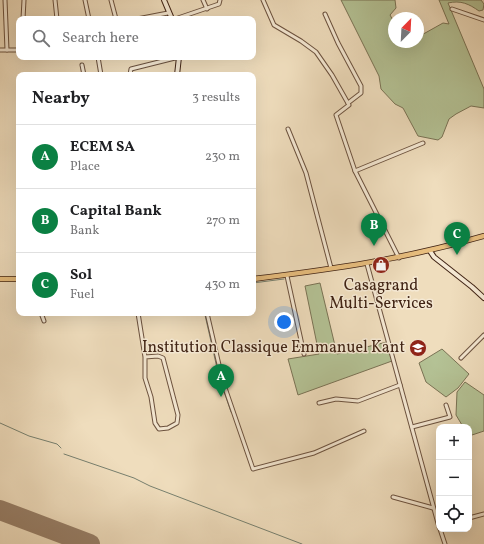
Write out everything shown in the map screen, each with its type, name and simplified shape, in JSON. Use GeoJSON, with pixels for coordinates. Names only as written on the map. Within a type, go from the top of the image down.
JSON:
{"type":"FeatureCollection","features":[{"type":"Feature","properties":{"kind":"main road"},"geometry":{"type":"LineString","coordinates":[[164,0],[170,16]]}},
{"type":"Feature","properties":{"kind":"main road"},"geometry":{"type":"LineString","coordinates":[[177,72],[179,60]]}},
{"type":"Feature","properties":{"kind":"main road"},"geometry":{"type":"LineString","coordinates":[[256,279],[287,276],[368,264],[430,251],[484,236]]}},
{"type":"Feature","properties":{"kind":"main road"},"geometry":{"type":"LineString","coordinates":[[430,251],[434,257],[484,298]]}},
{"type":"Feature","properties":{"kind":"main road"},"geometry":{"type":"LineString","coordinates":[[0,279],[16,279]]}},
{"type":"Feature","properties":{"kind":"street"},"geometry":{"type":"LineString","coordinates":[[5,0],[7,50]]}},
{"type":"Feature","properties":{"kind":"street"},"geometry":{"type":"LineString","coordinates":[[23,16],[24,0]]}},
{"type":"Feature","properties":{"kind":"street"},"geometry":{"type":"LineString","coordinates":[[55,0],[57,16]]}},
{"type":"Feature","properties":{"kind":"street"},"geometry":{"type":"LineString","coordinates":[[85,0],[88,16]]}},
{"type":"Feature","properties":{"kind":"street"},"geometry":{"type":"LineString","coordinates":[[111,0],[115,16]]}},
{"type":"Feature","properties":{"kind":"street"},"geometry":{"type":"LineString","coordinates":[[203,0],[207,10]]}},
{"type":"Feature","properties":{"kind":"street"},"geometry":{"type":"LineString","coordinates":[[263,0],[274,25],[316,52],[349,104]]}},
{"type":"Feature","properties":{"kind":"street"},"geometry":{"type":"LineString","coordinates":[[186,16],[207,10],[220,2]]}},
{"type":"Feature","properties":{"kind":"street"},"geometry":{"type":"LineString","coordinates":[[452,9],[484,19]]}},
{"type":"Feature","properties":{"kind":"street"},"geometry":{"type":"LineString","coordinates":[[153,16],[168,13]]}},
{"type":"Feature","properties":{"kind":"street"},"geometry":{"type":"LineString","coordinates":[[325,14],[338,43],[361,86],[361,93],[336,115],[355,172],[399,258]]}},
{"type":"Feature","properties":{"kind":"street"},"geometry":{"type":"LineString","coordinates":[[0,50],[16,50]]}},
{"type":"Feature","properties":{"kind":"street"},"geometry":{"type":"LineString","coordinates":[[99,60],[101,72]]}},
{"type":"Feature","properties":{"kind":"street"},"geometry":{"type":"LineString","coordinates":[[130,72],[131,69],[167,60]]}},
{"type":"Feature","properties":{"kind":"street"},"geometry":{"type":"LineString","coordinates":[[82,65],[83,72]]}},
{"type":"Feature","properties":{"kind":"street"},"geometry":{"type":"LineString","coordinates":[[288,129],[306,173],[332,270]]}},
{"type":"Feature","properties":{"kind":"street"},"geometry":{"type":"LineString","coordinates":[[355,172],[423,143]]}},
{"type":"Feature","properties":{"kind":"street"},"geometry":{"type":"LineString","coordinates":[[368,264],[436,518]]}},
{"type":"Feature","properties":{"kind":"street"},"geometry":{"type":"LineString","coordinates":[[287,276],[304,354]]}},
{"type":"Feature","properties":{"kind":"street"},"geometry":{"type":"LineString","coordinates":[[42,316],[44,321]]}},
{"type":"Feature","properties":{"kind":"street"},"geometry":{"type":"LineString","coordinates":[[138,316],[145,357],[145,378],[151,397],[154,423],[159,429],[168,428],[177,423],[178,419],[163,358],[158,356],[145,357]]}},
{"type":"Feature","properties":{"kind":"street"},"geometry":{"type":"LineString","coordinates":[[208,316],[223,382],[252,469],[314,452],[364,431]]}},
{"type":"Feature","properties":{"kind":"street"},"geometry":{"type":"LineString","coordinates":[[462,358],[484,335]]}},
{"type":"Feature","properties":{"kind":"street"},"geometry":{"type":"LineString","coordinates":[[319,403],[336,399],[358,401],[400,385]]}},
{"type":"Feature","properties":{"kind":"street"},"geometry":{"type":"LineString","coordinates":[[412,428],[450,417],[446,405]]}},
{"type":"Feature","properties":{"kind":"street"},"geometry":{"type":"LineString","coordinates":[[393,497],[433,508]]}},
{"type":"Feature","properties":{"kind":"street"},"geometry":{"type":"LineString","coordinates":[[472,517],[484,514]]}},
{"type":"Feature","properties":{"kind":"street"},"geometry":{"type":"LineString","coordinates":[[440,532],[444,544]]}},
{"type":"Feature","properties":{"kind":"green space"},"geometry":{"type":"Polygon","coordinates":[[[341,0],[395,0],[396,8],[393,12],[388,12],[388,48],[424,48],[424,34],[443,23],[449,24],[439,0],[481,0],[484,4],[483,10],[479,11],[465,3],[448,3],[484,89],[484,108],[471,106],[456,114],[449,119],[442,137],[438,140],[418,136],[403,108],[395,104],[381,89],[379,76],[341,0]]]}},
{"type":"Feature","properties":{"kind":"green space"},"geometry":{"type":"Polygon","coordinates":[[[320,283],[337,354],[387,342],[392,361],[298,395],[288,359],[319,354],[305,286],[320,283]]]}},
{"type":"Feature","properties":{"kind":"green space"},"geometry":{"type":"Polygon","coordinates":[[[442,349],[469,374],[458,388],[446,397],[426,382],[419,363],[442,349]]]}},
{"type":"Feature","properties":{"kind":"green space"},"geometry":{"type":"Polygon","coordinates":[[[465,382],[484,395],[484,431],[472,435],[472,424],[461,424],[456,415],[457,392],[465,382]]]}},
{"type":"Feature","properties":{"kind":"waterway"},"geometry":{"type":"LineString","coordinates":[[256,283],[284,279]]}},
{"type":"Feature","properties":{"kind":"waterway"},"geometry":{"type":"LineString","coordinates":[[205,316],[217,368]]}},
{"type":"Feature","properties":{"kind":"waterway"},"geometry":{"type":"LineString","coordinates":[[218,374],[231,412]]}},
{"type":"Feature","properties":{"kind":"waterway"},"geometry":{"type":"LineString","coordinates":[[0,423],[29,436],[57,444],[61,448]]}},
{"type":"Feature","properties":{"kind":"waterway"},"geometry":{"type":"LineString","coordinates":[[64,454],[134,478],[150,486],[302,544]]}},
{"type":"Feature","properties":{"kind":"runway"},"geometry":{"type":"LineString","coordinates":[[0,510],[90,544]]}},
{"type":"Feature","properties":{"kind":"place","name":"Capital Bank"},"geometry":{"type":"Point","coordinates":[374,246]}},
{"type":"Feature","properties":{"kind":"place","name":"Sol"},"geometry":{"type":"Point","coordinates":[457,255]}},
{"type":"Feature","properties":{"kind":"place","name":"Casagrand Multi-Services"},"geometry":{"type":"Point","coordinates":[381,265]}},
{"type":"Feature","properties":{"kind":"place","name":"Institution Classique Emmanuel Kant"},"geometry":{"type":"Point","coordinates":[418,348]}},
{"type":"Feature","properties":{"kind":"place","name":"ECEM SA"},"geometry":{"type":"Point","coordinates":[221,397]}}]}
